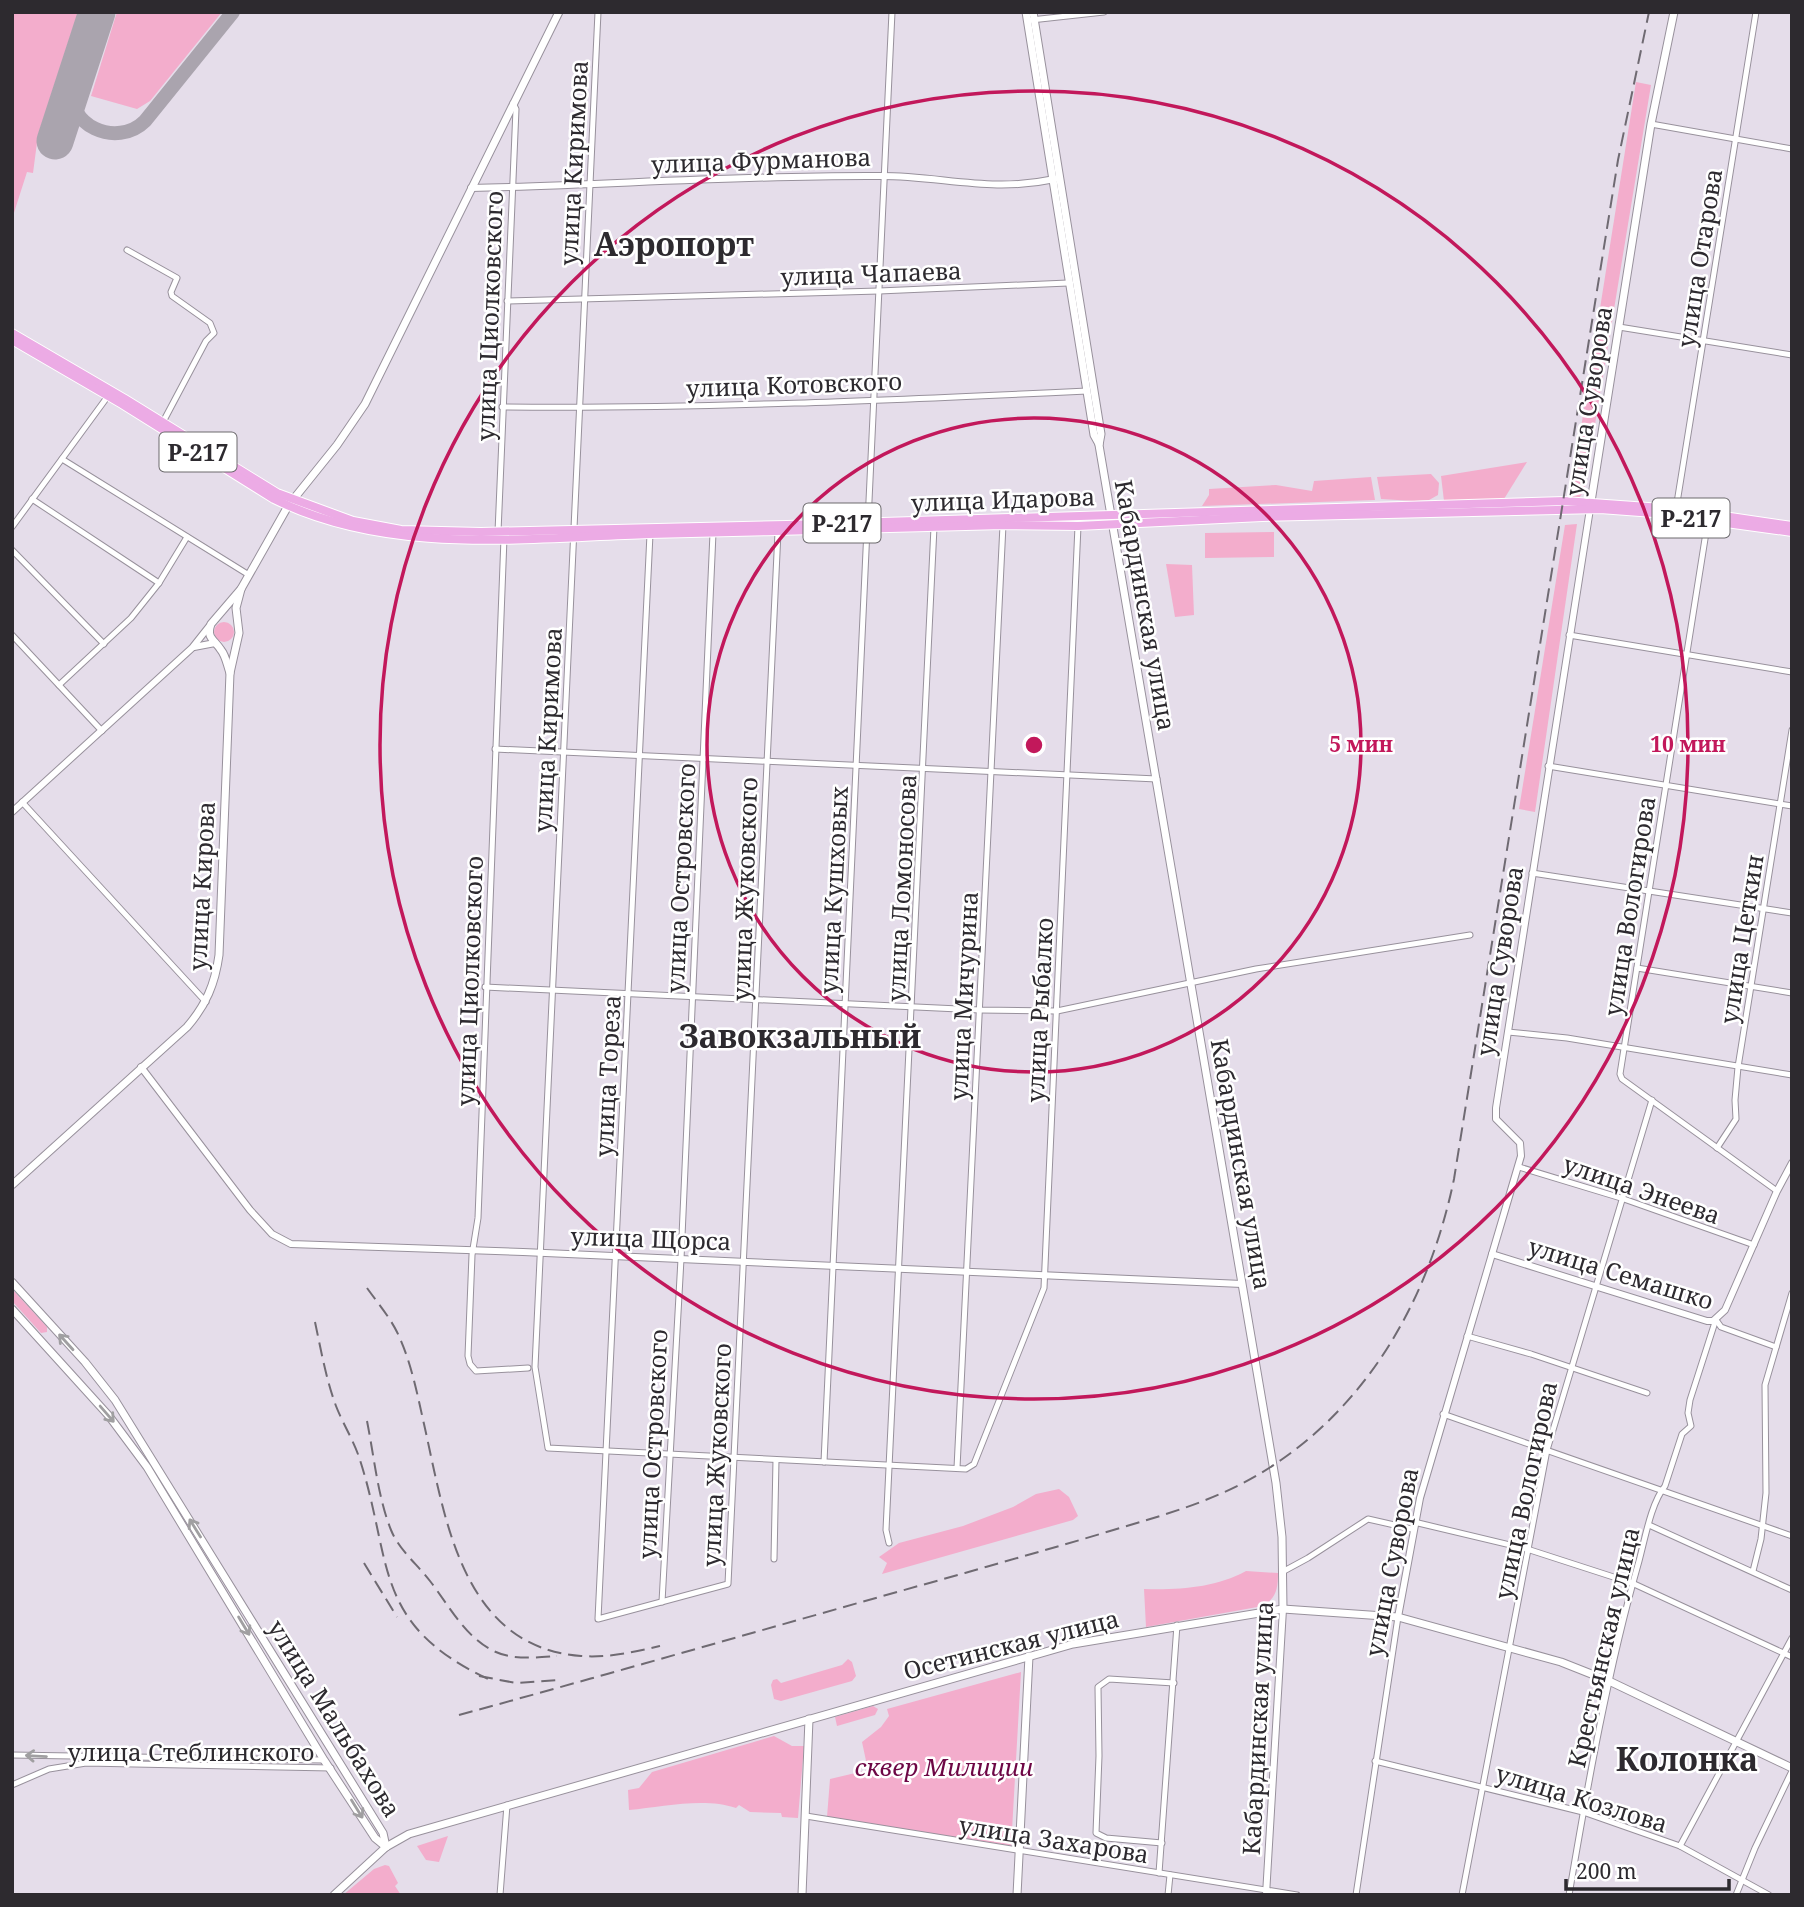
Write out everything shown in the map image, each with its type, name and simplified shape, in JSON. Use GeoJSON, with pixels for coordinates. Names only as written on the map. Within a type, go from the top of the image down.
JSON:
{"type":"FeatureCollection","features":[{"type":"Feature","properties":{"kind":"main road"},"geometry":{"type":"LineString","coordinates":[[230,673],[226,657],[209,634],[214,621],[241,589],[290,503],[346,433],[365,404],[559,12]]}},
{"type":"Feature","properties":{"kind":"main road","name":"улица Суворова"},"geometry":{"type":"LineString","coordinates":[[1590,505],[1651,124],[1674,12]]}},
{"type":"Feature","properties":{"kind":"main road","name":"Кабардинская улица"},"geometry":{"type":"LineString","coordinates":[[1030,16],[1055,179],[1101,434],[1099,445]]}},
{"type":"Feature","properties":{"kind":"main road","name":"Кабардинская улица"},"geometry":{"type":"LineString","coordinates":[[1055,179],[1068,284],[1094,435],[1099,445],[1112,519],[1276,1483],[1282,1522],[1283,1609]]}},
{"type":"Feature","properties":{"kind":"main road","name":"улица Идарова"},"geometry":{"type":"LineString","coordinates":[[12,332],[163,422],[290,503],[382,528],[501,535]]}},
{"type":"Feature","properties":{"kind":"main road","name":"улица Идарова"},"geometry":{"type":"LineString","coordinates":[[12,340],[290,503],[361,530],[394,536],[443,538],[1262,517],[1590,505],[1676,509],[1792,526]]}},
{"type":"Feature","properties":{"kind":"main road","name":"улица Идарова"},"geometry":{"type":"LineString","coordinates":[[1590,505],[1792,532]]}},
{"type":"Feature","properties":{"kind":"main road","name":"улица Идарова"},"geometry":{"type":"LineString","coordinates":[[574,533],[778,532],[868,526],[1078,526],[1112,519]]}},
{"type":"Feature","properties":{"kind":"main road"},"geometry":{"type":"LineString","coordinates":[[216,644],[228,646],[236,639],[236,608],[241,589]]}},
{"type":"Feature","properties":{"kind":"main road"},"geometry":{"type":"LineString","coordinates":[[214,621],[227,617],[237,626]]}},
{"type":"Feature","properties":{"kind":"main road","name":"улица Кирова"},"geometry":{"type":"LineString","coordinates":[[12,1185],[187,1027],[206,1002],[215,982],[219,955],[230,673],[236,639]]}},
{"type":"Feature","properties":{"kind":"main road","name":"улица Мальбахова"},"geometry":{"type":"LineString","coordinates":[[12,1282],[85,1362],[115,1400],[383,1833],[386,1847]]}},
{"type":"Feature","properties":{"kind":"main road","name":"улица Мальбахова"},"geometry":{"type":"LineString","coordinates":[[12,1309],[109,1416],[148,1467],[324,1760],[375,1838],[386,1847]]}},
{"type":"Feature","properties":{"kind":"main road","name":"Осетинская улица"},"geometry":{"type":"LineString","coordinates":[[334,1895],[386,1847],[409,1834],[1096,1638],[1283,1609],[1398,1617],[1561,1662],[1609,1681],[1792,1769]]}},
{"type":"Feature","properties":{"kind":"main road"},"geometry":{"type":"LineString","coordinates":[[1017,1895],[1029,1656]]}},
{"type":"Feature","properties":{"kind":"main road"},"geometry":{"type":"LineString","coordinates":[[802,1895],[809,1719]]}},
{"type":"Feature","properties":{"kind":"street","name":"улица Киримова"},"geometry":{"type":"LineString","coordinates":[[598,12],[535,1367],[548,1448],[607,1451]]}},
{"type":"Feature","properties":{"kind":"street","name":"улица Кушховых"},"geometry":{"type":"LineString","coordinates":[[824,1462],[831,1266],[892,12]]}},
{"type":"Feature","properties":{"kind":"street"},"geometry":{"type":"LineString","coordinates":[[1030,16],[1104,12]]}},
{"type":"Feature","properties":{"kind":"street","name":"улица Отарова"},"geometry":{"type":"LineString","coordinates":[[1676,509],[1756,12]]}},
{"type":"Feature","properties":{"kind":"street","name":"улица Циолковского"},"geometry":{"type":"LineString","coordinates":[[513,103],[516,109],[502,407],[495,749],[478,1218],[468,1356],[476,1371],[528,1368]]}},
{"type":"Feature","properties":{"kind":"street"},"geometry":{"type":"LineString","coordinates":[[1651,124],[1792,149]]}},
{"type":"Feature","properties":{"kind":"street","name":"улица Фурманова"},"geometry":{"type":"LineString","coordinates":[[471,188],[884,176],[994,186],[1055,179]]}},
{"type":"Feature","properties":{"kind":"street"},"geometry":{"type":"LineString","coordinates":[[127,250],[177,278],[172,296],[210,323],[214,333],[202,348],[163,422]]}},
{"type":"Feature","properties":{"kind":"street","name":"улица Чапаева"},"geometry":{"type":"LineString","coordinates":[[506,301],[1068,284]]}},
{"type":"Feature","properties":{"kind":"street"},"geometry":{"type":"LineString","coordinates":[[1619,327],[1792,355]]}},
{"type":"Feature","properties":{"kind":"street","name":"улица Котовского"},"geometry":{"type":"LineString","coordinates":[[502,407],[579,408],[873,400],[1087,391]]}},
{"type":"Feature","properties":{"kind":"street"},"geometry":{"type":"LineString","coordinates":[[12,527],[108,396]]}},
{"type":"Feature","properties":{"kind":"street"},"geometry":{"type":"LineString","coordinates":[[62,459],[249,575]]}},
{"type":"Feature","properties":{"kind":"street"},"geometry":{"type":"LineString","coordinates":[[32,499],[159,583]]}},
{"type":"Feature","properties":{"kind":"street","name":"улица Суворова"},"geometry":{"type":"LineString","coordinates":[[1356,1895],[1413,1525],[1443,1414],[1522,1152],[1520,1143],[1498,1123],[1495,1116],[1590,505]]}},
{"type":"Feature","properties":{"kind":"street","name":"улица Вологирова"},"geometry":{"type":"LineString","coordinates":[[1462,1895],[1547,1450],[1652,1101],[1620,1077],[1708,520]]}},
{"type":"Feature","properties":{"kind":"street","name":"улица Мичурина"},"geometry":{"type":"LineString","coordinates":[[957,1468],[1003,525]]}},
{"type":"Feature","properties":{"kind":"street","name":"улица Рыбалко"},"geometry":{"type":"LineString","coordinates":[[957,1468],[971,1467],[980,1454],[1043,1292],[1078,526]]}},
{"type":"Feature","properties":{"kind":"street","name":"улица Ломоносова"},"geometry":{"type":"LineString","coordinates":[[888,1543],[886,1530],[934,527]]}},
{"type":"Feature","properties":{"kind":"street","name":"улица Жуковского"},"geometry":{"type":"LineString","coordinates":[[662,1602],[727,1584],[778,532]]}},
{"type":"Feature","properties":{"kind":"street","name":"улица Островского"},"geometry":{"type":"LineString","coordinates":[[662,1602],[681,1259],[713,533]]}},
{"type":"Feature","properties":{"kind":"street","name":"улица Тореза"},"geometry":{"type":"LineString","coordinates":[[650,534],[598,1619],[662,1602]]}},
{"type":"Feature","properties":{"kind":"street"},"geometry":{"type":"LineString","coordinates":[[59,685],[131,618],[159,583],[187,537]]}},
{"type":"Feature","properties":{"kind":"street"},"geometry":{"type":"LineString","coordinates":[[12,550],[104,644]]}},
{"type":"Feature","properties":{"kind":"street"},"geometry":{"type":"LineString","coordinates":[[12,812],[192,648],[214,621]]}},
{"type":"Feature","properties":{"kind":"street"},"geometry":{"type":"LineString","coordinates":[[12,635],[102,731]]}},
{"type":"Feature","properties":{"kind":"street"},"geometry":{"type":"LineString","coordinates":[[1569,635],[1792,673]]}},
{"type":"Feature","properties":{"kind":"street"},"geometry":{"type":"LineString","coordinates":[[192,648],[216,644]]}},
{"type":"Feature","properties":{"kind":"street","name":"улица Цеткин"},"geometry":{"type":"LineString","coordinates":[[1717,1148],[1736,1119],[1738,1067],[1792,730]]}},
{"type":"Feature","properties":{"kind":"street"},"geometry":{"type":"LineString","coordinates":[[495,749],[1157,779]]}},
{"type":"Feature","properties":{"kind":"street"},"geometry":{"type":"LineString","coordinates":[[1548,766],[1792,806]]}},
{"type":"Feature","properties":{"kind":"street"},"geometry":{"type":"LineString","coordinates":[[22,802],[206,1002]]}},
{"type":"Feature","properties":{"kind":"street"},"geometry":{"type":"LineString","coordinates":[[1532,873],[1792,913]]}},
{"type":"Feature","properties":{"kind":"street"},"geometry":{"type":"LineString","coordinates":[[485,987],[979,1010],[1057,1011],[1256,969],[1470,935]]}},
{"type":"Feature","properties":{"kind":"street"},"geometry":{"type":"LineString","coordinates":[[1637,968],[1792,993]]}},
{"type":"Feature","properties":{"kind":"street"},"geometry":{"type":"LineString","coordinates":[[1508,1032],[1567,1038],[1792,1075]]}},
{"type":"Feature","properties":{"kind":"street","name":"улица Щорса"},"geometry":{"type":"LineString","coordinates":[[141,1067],[244,1202],[272,1234],[282,1241],[302,1245],[541,1252],[1242,1284]]}},
{"type":"Feature","properties":{"kind":"street"},"geometry":{"type":"LineString","coordinates":[[1652,1101],[1777,1191]]}},
{"type":"Feature","properties":{"kind":"street"},"geometry":{"type":"LineString","coordinates":[[1716,1319],[1725,1310],[1792,1163]]}},
{"type":"Feature","properties":{"kind":"street","name":"улица Энеева"},"geometry":{"type":"LineString","coordinates":[[1519,1167],[1621,1198],[1754,1245]]}},
{"type":"Feature","properties":{"kind":"street","name":"улица Семашко"},"geometry":{"type":"LineString","coordinates":[[1492,1254],[1707,1321],[1716,1319],[1721,1327],[1776,1347]]}},
{"type":"Feature","properties":{"kind":"street"},"geometry":{"type":"LineString","coordinates":[[1753,1571],[1763,1526],[1766,1493],[1765,1385],[1792,1293]]}},
{"type":"Feature","properties":{"kind":"street","name":"Крестьянская улица"},"geometry":{"type":"LineString","coordinates":[[1569,1895],[1609,1681],[1632,1583],[1649,1525],[1682,1434],[1691,1426],[1688,1413],[1690,1400],[1716,1319]]}},
{"type":"Feature","properties":{"kind":"street"},"geometry":{"type":"LineString","coordinates":[[1467,1336],[1647,1393]]}},
{"type":"Feature","properties":{"kind":"street"},"geometry":{"type":"LineString","coordinates":[[1443,1414],[1792,1536]]}},
{"type":"Feature","properties":{"kind":"street"},"geometry":{"type":"LineString","coordinates":[[607,1451],[957,1468]]}},
{"type":"Feature","properties":{"kind":"street"},"geometry":{"type":"LineString","coordinates":[[774,1559],[776,1460]]}},
{"type":"Feature","properties":{"kind":"street"},"geometry":{"type":"LineString","coordinates":[[1284,1571],[1368,1519],[1413,1525],[1527,1549],[1632,1583],[1792,1657]]}},
{"type":"Feature","properties":{"kind":"street"},"geometry":{"type":"LineString","coordinates":[[1649,1525],[1792,1590]]}},
{"type":"Feature","properties":{"kind":"street","name":"Кабардинская улица"},"geometry":{"type":"LineString","coordinates":[[1266,1892],[1283,1609]]}},
{"type":"Feature","properties":{"kind":"street"},"geometry":{"type":"LineString","coordinates":[[1158,1873],[1177,1625]]}},
{"type":"Feature","properties":{"kind":"street"},"geometry":{"type":"LineString","coordinates":[[1680,1846],[1792,1638]]}},
{"type":"Feature","properties":{"kind":"street"},"geometry":{"type":"LineString","coordinates":[[1162,1843],[1100,1837],[1096,1833],[1098,1688],[1109,1679],[1174,1683]]}},
{"type":"Feature","properties":{"kind":"street","name":"улица Стеблинского"},"geometry":{"type":"LineString","coordinates":[[12,1755],[324,1760]]}},
{"type":"Feature","properties":{"kind":"street","name":"улица Козлова"},"geometry":{"type":"LineString","coordinates":[[1375,1761],[1583,1812],[1680,1846],[1769,1895]]}},
{"type":"Feature","properties":{"kind":"street","name":"улица Стеблинского"},"geometry":{"type":"LineString","coordinates":[[12,1786],[49,1769],[86,1763],[331,1768]]}},
{"type":"Feature","properties":{"kind":"street"},"geometry":{"type":"LineString","coordinates":[[1736,1895],[1792,1769]]}},
{"type":"Feature","properties":{"kind":"street"},"geometry":{"type":"LineString","coordinates":[[500,1895],[507,1805]]}},
{"type":"Feature","properties":{"kind":"street","name":"улица Захарова"},"geometry":{"type":"LineString","coordinates":[[806,1816],[1297,1895]]}},
{"type":"Feature","properties":{"kind":"street"},"geometry":{"type":"LineString","coordinates":[[1168,1895],[1170,1875]]}},
{"type":"Feature","properties":{"kind":"green space"},"geometry":{"type":"Polygon","coordinates":[[[12,12],[78,12],[38,135],[33,173],[27,172],[12,219],[12,12]]]}},
{"type":"Feature","properties":{"kind":"green space"},"geometry":{"type":"Polygon","coordinates":[[[117,12],[222,12],[150,101],[137,109],[91,96],[117,12]]]}},
{"type":"Feature","properties":{"kind":"green space"},"geometry":{"type":"Polygon","coordinates":[[[1636,82],[1651,85],[1584,491],[1579,498],[1570,497],[1636,82]]]}},
{"type":"Feature","properties":{"kind":"green space"},"geometry":{"type":"Polygon","coordinates":[[[1527,462],[1504,499],[1444,501],[1441,476],[1527,462]]]}},
{"type":"Feature","properties":{"kind":"green space"},"geometry":{"type":"Polygon","coordinates":[[[1431,474],[1439,483],[1438,495],[1429,500],[1381,499],[1377,477],[1431,474]]]}},
{"type":"Feature","properties":{"kind":"green space"},"geometry":{"type":"Polygon","coordinates":[[[1371,477],[1375,500],[1202,506],[1209,495],[1209,489],[1276,485],[1312,491],[1314,481],[1371,477]]]}},
{"type":"Feature","properties":{"kind":"green space"},"geometry":{"type":"Polygon","coordinates":[[[1577,524],[1535,812],[1519,809],[1565,525],[1577,524]]]}},
{"type":"Feature","properties":{"kind":"green space"},"geometry":{"type":"Polygon","coordinates":[[[1274,532],[1274,557],[1205,558],[1205,533],[1274,532]]]}},
{"type":"Feature","properties":{"kind":"green space"},"geometry":{"type":"Polygon","coordinates":[[[1166,564],[1192,565],[1194,615],[1175,617],[1166,564]]]}},
{"type":"Feature","properties":{"kind":"green space"},"geometry":{"type":"Polygon","coordinates":[[[220,622],[228,622],[234,632],[228,642],[220,642],[214,636],[214,628],[220,622]]]}},
{"type":"Feature","properties":{"kind":"green space"},"geometry":{"type":"Polygon","coordinates":[[[12,1289],[47,1327],[47,1332],[41,1333],[12,1301],[12,1289]]]}},
{"type":"Feature","properties":{"kind":"green space"},"geometry":{"type":"Polygon","coordinates":[[[1059,1489],[1069,1497],[1078,1516],[1073,1520],[882,1574],[887,1563],[879,1557],[899,1543],[963,1526],[1013,1507],[1036,1494],[1059,1489]]]}},
{"type":"Feature","properties":{"kind":"green space"},"geometry":{"type":"Polygon","coordinates":[[[1246,1571],[1278,1573],[1275,1592],[1271,1600],[1263,1606],[1146,1627],[1144,1589],[1196,1587],[1222,1581],[1246,1571]]]}},
{"type":"Feature","properties":{"kind":"green space"},"geometry":{"type":"Polygon","coordinates":[[[848,1659],[852,1662],[856,1676],[852,1681],[781,1701],[774,1699],[771,1685],[773,1680],[777,1679],[781,1683],[842,1665],[848,1659]]]}},
{"type":"Feature","properties":{"kind":"green space","name":"сквер Милиции"},"geometry":{"type":"Polygon","coordinates":[[[1021,1672],[1011,1848],[827,1817],[830,1779],[868,1770],[862,1742],[881,1727],[889,1716],[887,1709],[1021,1672]]]}},
{"type":"Feature","properties":{"kind":"green space"},"geometry":{"type":"Polygon","coordinates":[[[873,1706],[878,1709],[875,1715],[837,1726],[835,1717],[873,1706]]]}},
{"type":"Feature","properties":{"kind":"green space"},"geometry":{"type":"Polygon","coordinates":[[[774,1736],[792,1746],[804,1746],[798,1818],[782,1817],[781,1813],[750,1812],[739,1805],[736,1808],[710,1803],[629,1810],[628,1790],[639,1788],[652,1772],[774,1736]]]}},
{"type":"Feature","properties":{"kind":"green space"},"geometry":{"type":"Polygon","coordinates":[[[448,1836],[439,1862],[426,1860],[417,1846],[448,1836]]]}},
{"type":"Feature","properties":{"kind":"green space"},"geometry":{"type":"Polygon","coordinates":[[[389,1866],[398,1883],[395,1886],[401,1895],[343,1895],[374,1869],[389,1866]]]}},
{"type":"Feature","properties":{"kind":"taxiway"},"geometry":{"type":"LineString","coordinates":[[74,85],[73,99],[84,121],[107,132],[121,133],[133,129],[145,121],[233,12]]}},
{"type":"Feature","properties":{"kind":"runway"},"geometry":{"type":"LineString","coordinates":[[55,141],[97,12]]}},
{"type":"Feature","properties":{"kind":"railway"},"geometry":{"type":"LineString","coordinates":[[459,1715],[1055,1547],[1199,1503],[1261,1473],[1315,1434],[1345,1404],[1371,1371],[1394,1336],[1431,1260],[1454,1179],[1618,160],[1649,12]]}},
{"type":"Feature","properties":{"kind":"railway"},"geometry":{"type":"LineString","coordinates":[[367,1288],[387,1315],[402,1343],[416,1389],[451,1536],[465,1572],[484,1603],[509,1629],[541,1647],[581,1656],[601,1656],[660,1646]]}},
{"type":"Feature","properties":{"kind":"railway"},"geometry":{"type":"LineString","coordinates":[[315,1322],[332,1396],[360,1460],[384,1560],[405,1613],[424,1636],[451,1658],[488,1679]]}},
{"type":"Feature","properties":{"kind":"railway"},"geometry":{"type":"LineString","coordinates":[[367,1421],[380,1491],[394,1537],[463,1626],[496,1652],[533,1658],[557,1656]]}},
{"type":"Feature","properties":{"kind":"railway"},"geometry":{"type":"LineString","coordinates":[[364,1563],[397,1617]]}},
{"type":"Feature","properties":{"kind":"railway"},"geometry":{"type":"LineString","coordinates":[[479,1676],[516,1683],[558,1680]]}},
{"type":"Feature","properties":{"kind":"district","name":"Аэропорт"},"geometry":{"type":"Point","coordinates":[674,243]}},
{"type":"Feature","properties":{"kind":"district","name":"Завокзальный"},"geometry":{"type":"Point","coordinates":[800,1035]}},
{"type":"Feature","properties":{"kind":"district","name":"Колонка"},"geometry":{"type":"Point","coordinates":[1687,1758]}}]}
